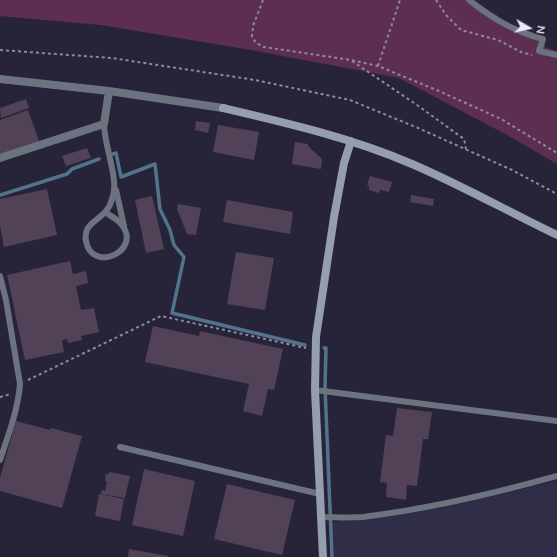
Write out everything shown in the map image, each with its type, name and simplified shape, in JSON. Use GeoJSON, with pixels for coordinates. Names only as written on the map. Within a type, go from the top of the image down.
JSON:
{"type":"FeatureCollection","features":[{"type":"Feature","properties":{"kind":"street"},"geometry":{"type":"LineString","coordinates":[[0,79],[109,91],[223,108],[305,127],[350,141],[412,164],[557,235]]}},
{"type":"Feature","properties":{"kind":"street"},"geometry":{"type":"LineString","coordinates":[[0,158],[104,124],[109,91]]}},
{"type":"Feature","properties":{"kind":"street"},"geometry":{"type":"LineString","coordinates":[[323,557],[326,517],[320,494],[321,391],[316,337],[333,224],[344,163],[350,141]]}},
{"type":"Feature","properties":{"kind":"lane"},"geometry":{"type":"LineString","coordinates":[[469,0],[507,27],[543,39],[539,51],[557,55]]}},
{"type":"Feature","properties":{"kind":"lane"},"geometry":{"type":"LineString","coordinates":[[104,124],[104,135],[126,235],[125,244],[122,250],[115,255],[102,257],[91,252],[86,241],[86,232],[90,224],[105,212],[115,190],[114,181]]}},
{"type":"Feature","properties":{"kind":"lane"},"geometry":{"type":"LineString","coordinates":[[105,212],[118,220],[124,229]]}},
{"type":"Feature","properties":{"kind":"lane"},"geometry":{"type":"LineString","coordinates":[[0,276],[6,300],[20,384],[11,423],[0,460]]}},
{"type":"Feature","properties":{"kind":"lane"},"geometry":{"type":"LineString","coordinates":[[321,391],[557,421]]}},
{"type":"Feature","properties":{"kind":"lane"},"geometry":{"type":"LineString","coordinates":[[120,447],[320,494]]}},
{"type":"Feature","properties":{"kind":"lane"},"geometry":{"type":"LineString","coordinates":[[326,517],[362,517],[433,507],[494,494],[557,476]]}},
{"type":"Feature","properties":{"kind":"path"},"geometry":{"type":"LineString","coordinates":[[263,0],[253,26],[252,37],[256,42],[264,47],[350,60],[378,66],[501,118],[557,153]]}},
{"type":"Feature","properties":{"kind":"path"},"geometry":{"type":"LineString","coordinates":[[378,66],[400,0]]}},
{"type":"Feature","properties":{"kind":"path"},"geometry":{"type":"LineString","coordinates":[[436,0],[450,19],[462,30],[498,40],[530,55],[535,55],[539,51]]}},
{"type":"Feature","properties":{"kind":"path"},"geometry":{"type":"LineString","coordinates":[[0,50],[112,58],[255,80],[350,100],[466,149],[512,170],[557,194]]}},
{"type":"Feature","properties":{"kind":"path"},"geometry":{"type":"LineString","coordinates":[[350,60],[418,105],[464,140],[466,149]]}},
{"type":"Feature","properties":{"kind":"path"},"geometry":{"type":"LineString","coordinates":[[20,384],[161,316],[316,350]]}},
{"type":"Feature","properties":{"kind":"shaded area"},"geometry":{"type":"Polygon","coordinates":[[[0,0],[474,0],[510,24],[545,37],[545,47],[557,51],[557,164],[507,135],[399,78],[251,50],[101,25],[0,16],[0,0]]]}},
{"type":"Feature","properties":{"kind":"shaded area"},"geometry":{"type":"Polygon","coordinates":[[[557,481],[557,557],[333,557],[331,528],[333,522],[374,519],[447,507],[557,481]]]}},
{"type":"Feature","properties":{"kind":"building"},"geometry":{"type":"Polygon","coordinates":[[[26,99],[29,108],[1,118],[0,108],[26,99]]]}},
{"type":"Feature","properties":{"kind":"building"},"geometry":{"type":"Polygon","coordinates":[[[28,110],[39,141],[0,155],[0,120],[28,110]]]}},
{"type":"Feature","properties":{"kind":"building"},"geometry":{"type":"Polygon","coordinates":[[[196,121],[210,123],[208,133],[195,130],[196,121]]]}},
{"type":"Feature","properties":{"kind":"building"},"geometry":{"type":"Polygon","coordinates":[[[218,125],[259,132],[254,160],[213,152],[218,125]]]}},
{"type":"Feature","properties":{"kind":"building"},"geometry":{"type":"Polygon","coordinates":[[[295,142],[308,144],[308,146],[322,159],[321,169],[292,164],[295,142]]]}},
{"type":"Feature","properties":{"kind":"building"},"geometry":{"type":"Polygon","coordinates":[[[87,148],[91,158],[66,166],[62,156],[87,148]]]}},
{"type":"Feature","properties":{"kind":"building"},"geometry":{"type":"Polygon","coordinates":[[[370,176],[392,182],[389,192],[380,190],[379,193],[369,190],[369,186],[367,185],[370,176]]]}},
{"type":"Feature","properties":{"kind":"building"},"geometry":{"type":"Polygon","coordinates":[[[47,189],[57,235],[4,247],[0,226],[0,199],[47,189]]]}},
{"type":"Feature","properties":{"kind":"building"},"geometry":{"type":"Polygon","coordinates":[[[411,195],[434,199],[433,206],[410,202],[411,195]]]}},
{"type":"Feature","properties":{"kind":"building"},"geometry":{"type":"Polygon","coordinates":[[[152,196],[164,249],[146,253],[135,200],[152,196]]]}},
{"type":"Feature","properties":{"kind":"building"},"geometry":{"type":"Polygon","coordinates":[[[227,200],[293,212],[290,234],[223,222],[227,200]]]}},
{"type":"Feature","properties":{"kind":"building"},"geometry":{"type":"Polygon","coordinates":[[[178,204],[201,208],[196,235],[187,234],[177,209],[178,204]]]}},
{"type":"Feature","properties":{"kind":"building"},"geometry":{"type":"Polygon","coordinates":[[[236,252],[274,258],[265,310],[227,304],[236,252]]]}},
{"type":"Feature","properties":{"kind":"building"},"geometry":{"type":"Polygon","coordinates":[[[70,261],[73,274],[86,271],[88,283],[76,286],[81,310],[94,308],[99,332],[81,336],[82,340],[68,343],[67,339],[62,340],[64,352],[25,360],[7,275],[70,261]]]}},
{"type":"Feature","properties":{"kind":"building"},"geometry":{"type":"Polygon","coordinates":[[[153,326],[199,336],[200,331],[283,349],[274,390],[268,389],[262,416],[243,411],[249,384],[145,362],[153,326]]]}},
{"type":"Feature","properties":{"kind":"building"},"geometry":{"type":"Polygon","coordinates":[[[397,408],[432,412],[428,439],[423,439],[417,486],[407,485],[406,500],[386,497],[387,483],[380,482],[386,435],[393,436],[397,408]]]}},
{"type":"Feature","properties":{"kind":"building"},"geometry":{"type":"Polygon","coordinates":[[[16,421],[50,430],[51,428],[82,436],[62,508],[0,491],[0,478],[16,421]]]}},
{"type":"Feature","properties":{"kind":"building"},"geometry":{"type":"Polygon","coordinates":[[[144,469],[195,481],[183,536],[132,525],[144,469]]]}},
{"type":"Feature","properties":{"kind":"building"},"geometry":{"type":"Polygon","coordinates":[[[109,472],[130,476],[125,498],[101,494],[102,490],[105,491],[107,481],[105,481],[106,474],[109,474],[109,472]]]}},
{"type":"Feature","properties":{"kind":"building"},"geometry":{"type":"Polygon","coordinates":[[[227,484],[295,500],[282,555],[214,539],[227,484]]]}},
{"type":"Feature","properties":{"kind":"building"},"geometry":{"type":"Polygon","coordinates":[[[99,494],[124,499],[120,521],[95,516],[99,494]]]}},
{"type":"Feature","properties":{"kind":"building"},"geometry":{"type":"Polygon","coordinates":[[[129,549],[168,556],[168,557],[128,557],[129,549]]]}},
{"type":"Feature","properties":{"kind":"waterway"},"geometry":{"type":"LineString","coordinates":[[113,154],[116,153],[121,177],[155,164],[160,209],[170,230],[174,245],[184,257],[172,313],[305,345]]}},
{"type":"Feature","properties":{"kind":"waterway"},"geometry":{"type":"LineString","coordinates":[[0,195],[67,174],[72,169],[99,159]]}},
{"type":"Feature","properties":{"kind":"waterway"},"geometry":{"type":"LineString","coordinates":[[324,348],[326,348],[325,387],[332,557]]}}]}
